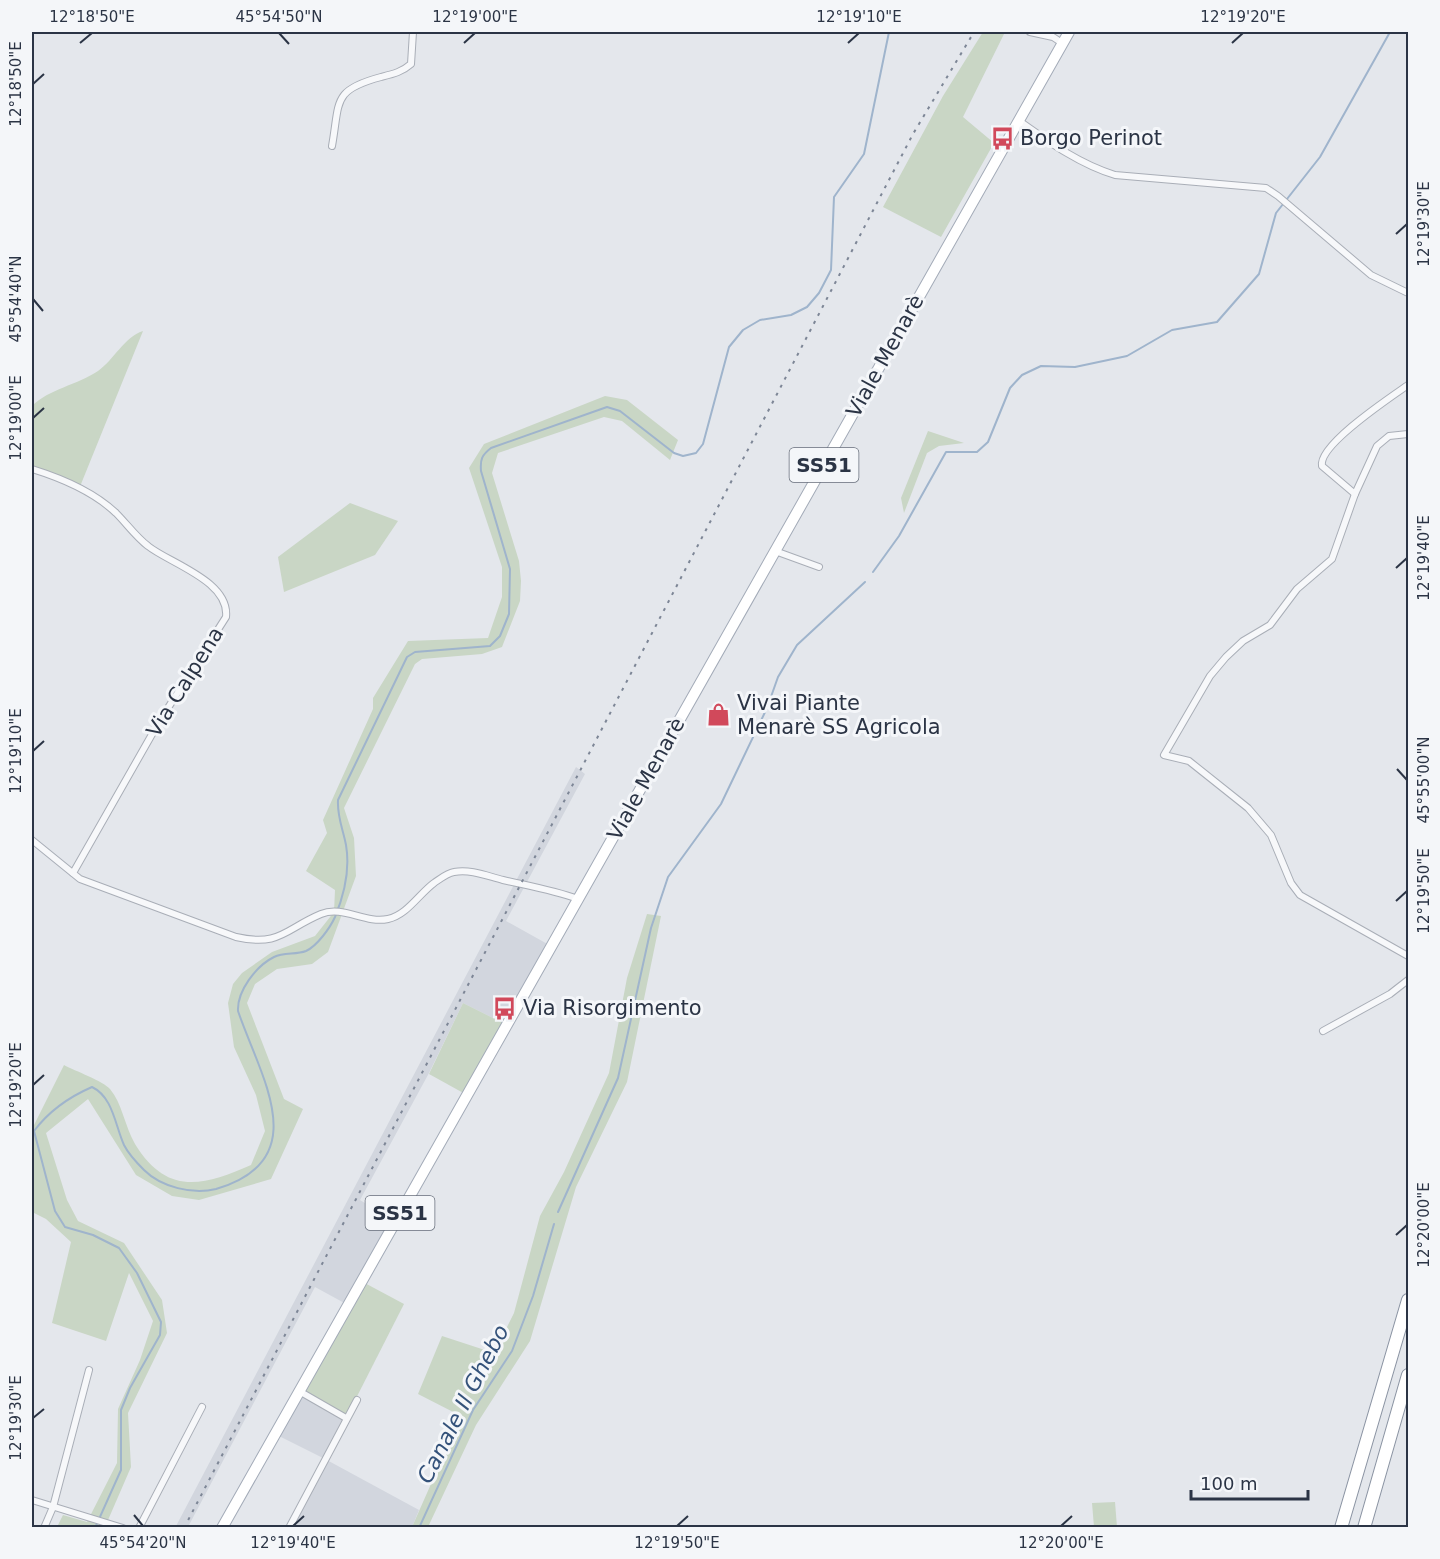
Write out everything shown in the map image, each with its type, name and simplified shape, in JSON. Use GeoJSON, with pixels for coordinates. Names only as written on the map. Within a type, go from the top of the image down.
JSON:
{"type":"FeatureCollection","features":[{"type":"Feature","properties":{"kind":"highway"},"geometry":{"type":"LineString","coordinates":[[1341,1527],[1408,1300]]}},
{"type":"Feature","properties":{"kind":"highway"},"geometry":{"type":"LineString","coordinates":[[1365,1527],[1408,1375]]}},
{"type":"Feature","properties":{"kind":"main road","name":"Viale Menarè"},"geometry":{"type":"LineString","coordinates":[[578,899],[1069,32]]}},
{"type":"Feature","properties":{"kind":"main road","name":"SS51"},"geometry":{"type":"LineString","coordinates":[[222,1527],[578,899]]}},
{"type":"Feature","properties":{"kind":"street"},"geometry":{"type":"LineString","coordinates":[[332,146],[341,99],[345,92],[357,83],[403,71],[411,64],[413,32]]}},
{"type":"Feature","properties":{"kind":"street"},"geometry":{"type":"LineString","coordinates":[[1030,32],[1053,37],[1062,43]]}},
{"type":"Feature","properties":{"kind":"street"},"geometry":{"type":"LineString","coordinates":[[1018,120],[1069,155],[1097,170],[1115,175],[1266,188],[1371,275],[1408,293]]}},
{"type":"Feature","properties":{"kind":"street"},"geometry":{"type":"LineString","coordinates":[[1355,494],[1322,466],[1323,457],[1343,434],[1408,385]]}},
{"type":"Feature","properties":{"kind":"street"},"geometry":{"type":"LineString","coordinates":[[1408,434],[1389,436],[1377,446],[1355,494],[1332,560],[1297,589],[1270,626],[1243,641],[1226,657],[1210,676],[1164,755],[1190,762],[1248,808],[1271,835],[1291,883],[1300,895],[1408,956]]}},
{"type":"Feature","properties":{"kind":"street","name":"Via Calpena"},"geometry":{"type":"LineString","coordinates":[[32,469],[67,482],[115,511],[147,546],[203,578],[222,600],[226,609],[226,616],[159,722],[73,873]]}},
{"type":"Feature","properties":{"kind":"street"},"geometry":{"type":"LineString","coordinates":[[775,551],[819,567]]}},
{"type":"Feature","properties":{"kind":"street"},"geometry":{"type":"LineString","coordinates":[[32,840],[80,879],[215,929],[259,941],[286,935],[320,915],[338,911],[380,920],[389,919],[403,912],[427,889],[452,872],[472,872],[539,886],[578,899]]}},
{"type":"Feature","properties":{"kind":"street"},"geometry":{"type":"LineString","coordinates":[[1323,1030],[1390,994],[1408,980]]}},
{"type":"Feature","properties":{"kind":"street"},"geometry":{"type":"LineString","coordinates":[[44,1527],[53,1507],[89,1370]]}},
{"type":"Feature","properties":{"kind":"street"},"geometry":{"type":"LineString","coordinates":[[299,1391],[346,1418]]}},
{"type":"Feature","properties":{"kind":"street"},"geometry":{"type":"LineString","coordinates":[[289,1527],[357,1400]]}},
{"type":"Feature","properties":{"kind":"street"},"geometry":{"type":"LineString","coordinates":[[139,1527],[202,1407]]}},
{"type":"Feature","properties":{"kind":"street"},"geometry":{"type":"LineString","coordinates":[[32,1500],[123,1527]]}},
{"type":"Feature","properties":{"kind":"shaded area"},"geometry":{"type":"Polygon","coordinates":[[[576,767],[585,774],[506,921],[551,946],[507,1025],[463,1003],[429,1073],[360,1200],[395,1222],[348,1305],[315,1287],[188,1527],[175,1528],[576,767]]]}},
{"type":"Feature","properties":{"kind":"shaded area"},"geometry":{"type":"Polygon","coordinates":[[[299,1391],[346,1418],[325,1459],[275,1434],[299,1391]]]}},
{"type":"Feature","properties":{"kind":"shaded area"},"geometry":{"type":"Polygon","coordinates":[[[325,1459],[419,1510],[412,1527],[289,1527],[325,1459]]]}},
{"type":"Feature","properties":{"kind":"green space"},"geometry":{"type":"Polygon","coordinates":[[[983,32],[1005,32],[963,117],[994,143],[941,237],[883,207],[943,96],[983,32]]]}},
{"type":"Feature","properties":{"kind":"green space"},"geometry":{"type":"Polygon","coordinates":[[[143,331],[79,489],[32,469],[32,406],[47,395],[98,371],[130,338],[143,331]]]}},
{"type":"Feature","properties":{"kind":"green space"},"geometry":{"type":"Polygon","coordinates":[[[605,396],[627,400],[678,440],[670,460],[622,421],[604,417],[498,453],[492,473],[519,561],[521,581],[520,601],[502,647],[482,654],[422,659],[415,664],[344,808],[354,838],[356,876],[328,952],[312,964],[277,969],[255,984],[247,1003],[284,1099],[303,1109],[271,1179],[199,1200],[172,1196],[136,1175],[88,1099],[46,1133],[67,1200],[78,1221],[124,1243],[162,1300],[167,1333],[128,1413],[131,1467],[105,1527],[57,1527],[63,1515],[87,1522],[117,1463],[118,1409],[140,1360],[153,1321],[129,1273],[106,1341],[52,1323],[71,1242],[46,1219],[32,1212],[32,1129],[64,1065],[95,1079],[110,1089],[118,1101],[135,1144],[147,1161],[173,1179],[187,1182],[202,1181],[217,1178],[251,1165],[265,1131],[256,1095],[234,1047],[228,1003],[233,984],[242,973],[272,952],[315,936],[334,912],[335,890],[306,871],[327,833],[323,820],[373,709],[373,698],[408,641],[488,638],[502,597],[502,567],[469,468],[484,444],[605,396]]]}},
{"type":"Feature","properties":{"kind":"green space"},"geometry":{"type":"Polygon","coordinates":[[[928,431],[964,443],[939,446],[927,453],[904,513],[901,498],[928,431]]]}},
{"type":"Feature","properties":{"kind":"green space"},"geometry":{"type":"Polygon","coordinates":[[[350,503],[398,521],[375,555],[284,592],[278,557],[350,503]]]}},
{"type":"Feature","properties":{"kind":"green space"},"geometry":{"type":"Polygon","coordinates":[[[647,914],[661,916],[627,1082],[576,1187],[530,1341],[476,1425],[428,1527],[412,1527],[461,1416],[418,1394],[442,1336],[494,1353],[514,1313],[540,1216],[564,1172],[609,1073],[627,978],[647,914]]]}},
{"type":"Feature","properties":{"kind":"green space"},"geometry":{"type":"Polygon","coordinates":[[[463,1003],[507,1025],[467,1095],[429,1074],[463,1003]]]}},
{"type":"Feature","properties":{"kind":"green space"},"geometry":{"type":"Polygon","coordinates":[[[361,1281],[404,1304],[346,1418],[299,1391],[361,1281]]]}},
{"type":"Feature","properties":{"kind":"green space"},"geometry":{"type":"Polygon","coordinates":[[[1115,1502],[1117,1527],[1094,1527],[1092,1503],[1115,1502]]]}},
{"type":"Feature","properties":{"kind":"waterway"},"geometry":{"type":"LineString","coordinates":[[95,1528],[121,1470],[121,1410],[130,1388],[160,1335],[161,1322],[137,1273],[119,1248],[93,1235],[65,1227],[55,1211],[34,1131],[60,1105],[92,1087],[105,1097],[109,1104],[130,1155],[151,1176],[168,1185],[197,1191],[216,1189],[247,1176],[265,1158],[273,1137],[273,1114],[267,1088],[238,1011],[244,987],[267,961],[274,957],[310,949],[323,936],[335,917],[347,872],[346,845],[339,817],[338,800],[407,657],[415,652],[490,646],[500,636],[509,614],[510,569],[481,471],[482,458],[491,448],[607,407],[620,411],[674,453],[683,456],[696,453],[703,444],[729,347],[743,330],[760,320],[791,315],[807,307],[819,293],[831,270],[834,197],[864,154],[889,32]]}},
{"type":"Feature","properties":{"kind":"waterway","name":"Canale Il Ghebo"},"geometry":{"type":"LineString","coordinates":[[873,572],[899,536],[946,452],[977,452],[988,442],[1010,388],[1022,375],[1041,366],[1075,367],[1127,356],[1172,330],[1217,322],[1259,274],[1276,213],[1320,157],[1390,32]]}},
{"type":"Feature","properties":{"kind":"waterway","name":"Canale Il Ghebo"},"geometry":{"type":"LineString","coordinates":[[558,1212],[618,1078],[651,928],[668,877],[721,804],[767,708],[778,677],[797,645],[865,582]]}},
{"type":"Feature","properties":{"kind":"waterway","name":"Canale Il Ghebo"},"geometry":{"type":"LineString","coordinates":[[419,1528],[473,1410],[512,1351],[533,1296],[554,1224]]}},
{"type":"Feature","properties":{"kind":"railway"},"geometry":{"type":"LineString","coordinates":[[184,1528],[913,134],[974,32]]}},
{"type":"Feature","properties":{"kind":"place","name":"Borgo Perinot"},"geometry":{"type":"Point","coordinates":[1002,138]}},
{"type":"Feature","properties":{"kind":"place","name":"Vivai Piante Menarè SS Agricola"},"geometry":{"type":"Point","coordinates":[719,715]}},
{"type":"Feature","properties":{"kind":"place","name":"Via Risorgimento"},"geometry":{"type":"Point","coordinates":[505,1008]}}]}
